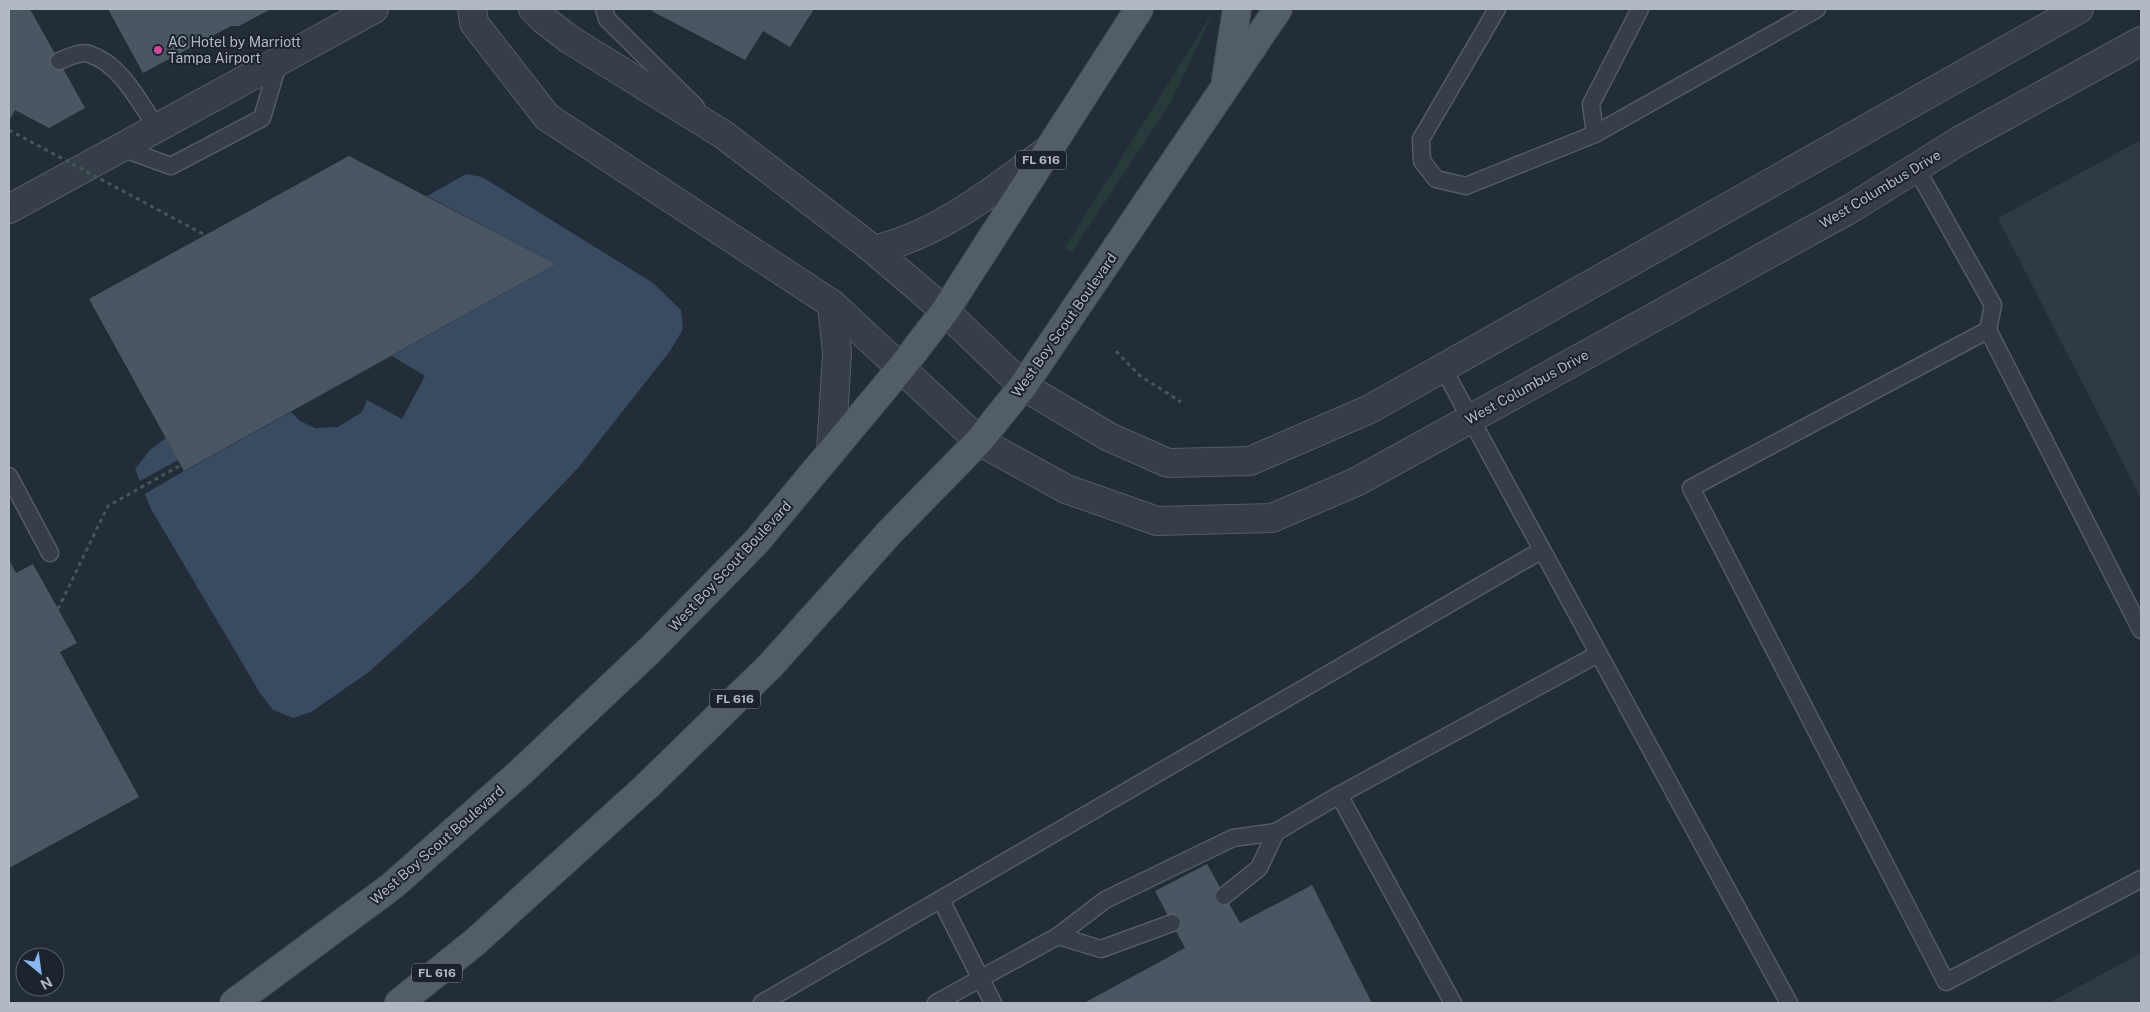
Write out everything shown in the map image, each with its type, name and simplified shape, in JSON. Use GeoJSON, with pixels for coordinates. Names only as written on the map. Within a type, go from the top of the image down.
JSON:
{"type":"FeatureCollection","features":[{"type":"Feature","properties":{"kind":"main road","name":"West Boy Scout Boulevard"},"geometry":{"type":"LineString","coordinates":[[234,1003],[392,886],[522,771],[650,650],[756,542],[901,368],[944,311],[1139,9]]}},
{"type":"Feature","properties":{"kind":"main road"},"geometry":{"type":"LineString","coordinates":[[1225,88],[1237,9]]}},
{"type":"Feature","properties":{"kind":"main road","name":"West Boy Scout Boulevard"},"geometry":{"type":"LineString","coordinates":[[399,1003],[475,942],[646,787],[770,666],[890,532],[979,441],[1023,386],[1278,9]]}},
{"type":"Feature","properties":{"kind":"street"},"geometry":{"type":"LineString","coordinates":[[9,209],[374,9]]}},
{"type":"Feature","properties":{"kind":"street","name":"West Columbus Drive"},"geometry":{"type":"LineString","coordinates":[[472,9],[474,23],[547,117],[832,304],[979,441],[1066,489],[1157,521],[1272,518],[1356,482],[1850,209],[1959,141],[2141,41]]}},
{"type":"Feature","properties":{"kind":"street"},"geometry":{"type":"LineString","coordinates":[[533,9],[542,19],[568,39],[724,135],[874,250],[944,311],[1023,386],[1109,437],[1168,462],[1250,461],[1370,408],[2079,9]]}},
{"type":"Feature","properties":{"kind":"street"},"geometry":{"type":"LineString","coordinates":[[874,250],[898,244],[936,228],[976,204],[1047,151]]}},
{"type":"Feature","properties":{"kind":"street"},"geometry":{"type":"LineString","coordinates":[[831,452],[837,353],[832,304]]}},
{"type":"Feature","properties":{"kind":"lane"},"geometry":{"type":"LineString","coordinates":[[604,9],[607,19],[724,135]]}},
{"type":"Feature","properties":{"kind":"lane"},"geometry":{"type":"LineString","coordinates":[[1497,9],[1421,139],[1422,161],[1436,179],[1466,186],[1595,134],[1815,9]]}},
{"type":"Feature","properties":{"kind":"lane"},"geometry":{"type":"LineString","coordinates":[[1595,134],[1591,104],[1640,9]]}},
{"type":"Feature","properties":{"kind":"lane"},"geometry":{"type":"LineString","coordinates":[[58,61],[77,54],[88,54],[102,62],[120,75],[158,128]]}},
{"type":"Feature","properties":{"kind":"lane"},"geometry":{"type":"LineString","coordinates":[[121,148],[171,166],[262,118],[279,61]]}},
{"type":"Feature","properties":{"kind":"lane"},"geometry":{"type":"LineString","coordinates":[[1916,168],[1993,305],[1988,330],[2141,630]]}},
{"type":"Feature","properties":{"kind":"lane"},"geometry":{"type":"LineString","coordinates":[[1988,330],[1691,488],[1946,982],[2141,879]]}},
{"type":"Feature","properties":{"kind":"lane"},"geometry":{"type":"LineString","coordinates":[[1442,368],[1789,1003]]}},
{"type":"Feature","properties":{"kind":"lane"},"geometry":{"type":"LineString","coordinates":[[9,476],[50,553]]}},
{"type":"Feature","properties":{"kind":"lane"},"geometry":{"type":"LineString","coordinates":[[762,1003],[1542,550]]}},
{"type":"Feature","properties":{"kind":"lane"},"geometry":{"type":"LineString","coordinates":[[936,1003],[1058,936],[1104,900],[1233,838],[1276,832],[1339,795],[1598,654]]}},
{"type":"Feature","properties":{"kind":"lane"},"geometry":{"type":"LineString","coordinates":[[1339,795],[1452,1003]]}},
{"type":"Feature","properties":{"kind":"lane"},"geometry":{"type":"LineString","coordinates":[[1224,896],[1259,868],[1276,832]]}},
{"type":"Feature","properties":{"kind":"lane"},"geometry":{"type":"LineString","coordinates":[[941,900],[994,1003]]}},
{"type":"Feature","properties":{"kind":"lane"},"geometry":{"type":"LineString","coordinates":[[1058,936],[1101,949],[1172,923]]}},
{"type":"Feature","properties":{"kind":"path"},"geometry":{"type":"LineString","coordinates":[[9,130],[205,235]]}},
{"type":"Feature","properties":{"kind":"path"},"geometry":{"type":"LineString","coordinates":[[1116,351],[1139,375],[1181,402]]}},
{"type":"Feature","properties":{"kind":"path"},"geometry":{"type":"LineString","coordinates":[[58,609],[108,506],[181,466]]}},
{"type":"Feature","properties":{"kind":"shaded area"},"geometry":{"type":"Polygon","coordinates":[[[2141,140],[2141,498],[1998,218],[2141,140]]]}},
{"type":"Feature","properties":{"kind":"shaded area"},"geometry":{"type":"Polygon","coordinates":[[[2141,953],[2141,1003],[2049,1003],[2141,953]]]}},
{"type":"Feature","properties":{"kind":"green space"},"geometry":{"type":"Polygon","coordinates":[[[1215,9],[1171,102],[1072,252],[1064,249],[1215,9]]]}},
{"type":"Feature","properties":{"kind":"water"},"geometry":{"type":"Polygon","coordinates":[[[466,174],[482,177],[653,283],[681,310],[683,329],[670,351],[578,468],[473,578],[369,672],[311,712],[293,718],[273,710],[260,693],[151,509],[135,469],[151,449],[166,438],[185,471],[556,264],[427,196],[466,174]]]}},
{"type":"Feature","properties":{"kind":"pier"},"geometry":{"type":"Polygon","coordinates":[[[392,356],[425,376],[402,419],[367,400],[362,412],[338,427],[315,428],[300,421],[291,412],[392,356]]]}},
{"type":"Feature","properties":{"kind":"pier"},"geometry":{"type":"Polygon","coordinates":[[[178,460],[184,471],[143,495],[138,482],[178,460]]]}},
{"type":"Feature","properties":{"kind":"building"},"geometry":{"type":"Polygon","coordinates":[[[9,9],[30,9],[85,108],[49,128],[15,110],[9,121],[9,9]]]}},
{"type":"Feature","properties":{"kind":"building","name":"AC Hotel by Marriott Tampa Airport"},"geometry":{"type":"Polygon","coordinates":[[[108,9],[271,9],[239,26],[231,26],[143,73],[108,9]]]}},
{"type":"Feature","properties":{"kind":"building"},"geometry":{"type":"Polygon","coordinates":[[[648,9],[814,9],[790,47],[763,31],[745,60],[648,9]]]}},
{"type":"Feature","properties":{"kind":"building"},"geometry":{"type":"Polygon","coordinates":[[[349,156],[556,264],[184,471],[89,299],[349,156]]]}},
{"type":"Feature","properties":{"kind":"building"},"geometry":{"type":"Polygon","coordinates":[[[9,560],[16,573],[33,564],[77,643],[60,652],[139,797],[9,868],[9,560]]]}},
{"type":"Feature","properties":{"kind":"building"},"geometry":{"type":"Polygon","coordinates":[[[1207,864],[1240,923],[1312,885],[1372,1003],[1084,1003],[1185,948],[1155,891],[1207,864]]]}},
{"type":"Feature","properties":{"kind":"place","name":"AC Hotel by Marriott Tampa Airport"},"geometry":{"type":"Point","coordinates":[158,50]}}]}
